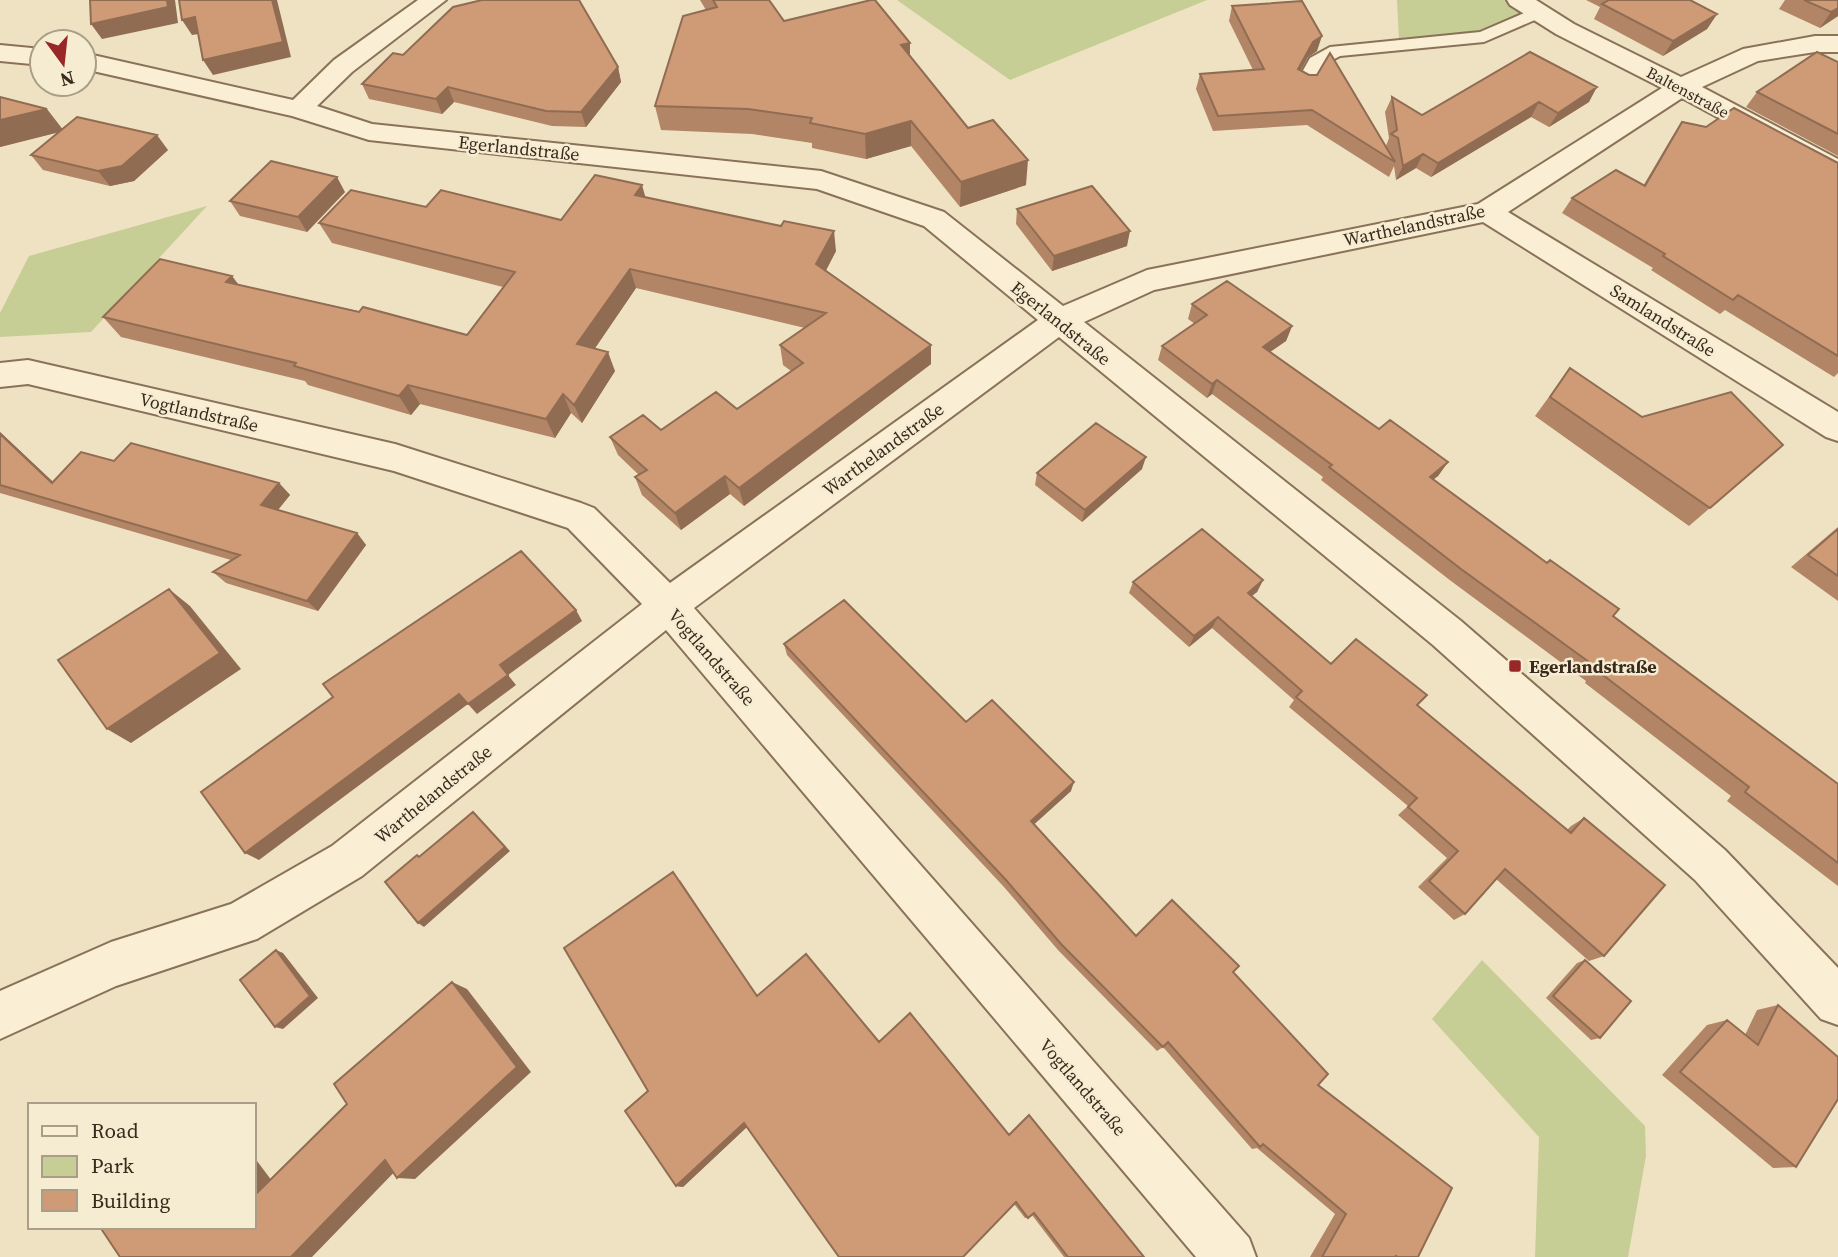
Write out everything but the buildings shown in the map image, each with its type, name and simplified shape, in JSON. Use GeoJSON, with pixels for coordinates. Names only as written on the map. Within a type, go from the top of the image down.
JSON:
{"type":"FeatureCollection","features":[{"type":"Feature","properties":{"kind":"street"},"geometry":{"type":"LineString","coordinates":[[299,109],[343,66],[434,0]]}},
{"type":"Feature","properties":{"kind":"street","name":"Baltenstraße"},"geometry":{"type":"LineString","coordinates":[[1528,6],[1565,29],[1681,87],[1838,172]]}},
{"type":"Feature","properties":{"kind":"street","name":"Warthelandstraße"},"geometry":{"type":"LineString","coordinates":[[0,1015],[111,965],[241,923],[347,861],[668,606],[1058,321],[1147,281],[1487,212],[1681,87],[1752,54],[1815,44],[1838,44]]}},
{"type":"Feature","properties":{"kind":"street"},"geometry":{"type":"LineString","coordinates":[[0,53],[28,56]]}},
{"type":"Feature","properties":{"kind":"street","name":"Egerlandstraße"},"geometry":{"type":"LineString","coordinates":[[98,64],[299,109],[369,132],[821,180],[934,219],[1447,633],[1710,865],[1838,1002]]}},
{"type":"Feature","properties":{"kind":"street","name":"Samlandstraße"},"geometry":{"type":"LineString","coordinates":[[1487,212],[1838,428]]}},
{"type":"Feature","properties":{"kind":"street","name":"Vogtlandstraße"},"geometry":{"type":"LineString","coordinates":[[0,375],[28,372],[395,458],[581,518],[668,606],[1230,1257]]}},
{"type":"Feature","properties":{"kind":"lane","name":"Baltenstraße"},"geometry":{"type":"LineString","coordinates":[[1305,83],[1316,61],[1336,51],[1484,37],[1528,6]]}},
{"type":"Feature","properties":{"kind":"green space"},"geometry":{"type":"Polygon","coordinates":[[[897,0],[1207,0],[1010,80],[897,0]]]}},
{"type":"Feature","properties":{"kind":"green space"},"geometry":{"type":"Polygon","coordinates":[[[1397,0],[1517,0],[1528,11],[1480,33],[1399,41],[1397,0]]]}},
{"type":"Feature","properties":{"kind":"green space"},"geometry":{"type":"Polygon","coordinates":[[[207,206],[91,332],[0,337],[0,313],[29,256],[207,206]]]}},
{"type":"Feature","properties":{"kind":"green space"},"geometry":{"type":"Polygon","coordinates":[[[1482,960],[1645,1126],[1646,1156],[1628,1257],[1535,1257],[1539,1137],[1432,1019],[1482,960]]]}},
{"type":"Feature","properties":{"kind":"place","name":"Egerlandstraße"},"geometry":{"type":"Point","coordinates":[1515,666]}}]}
